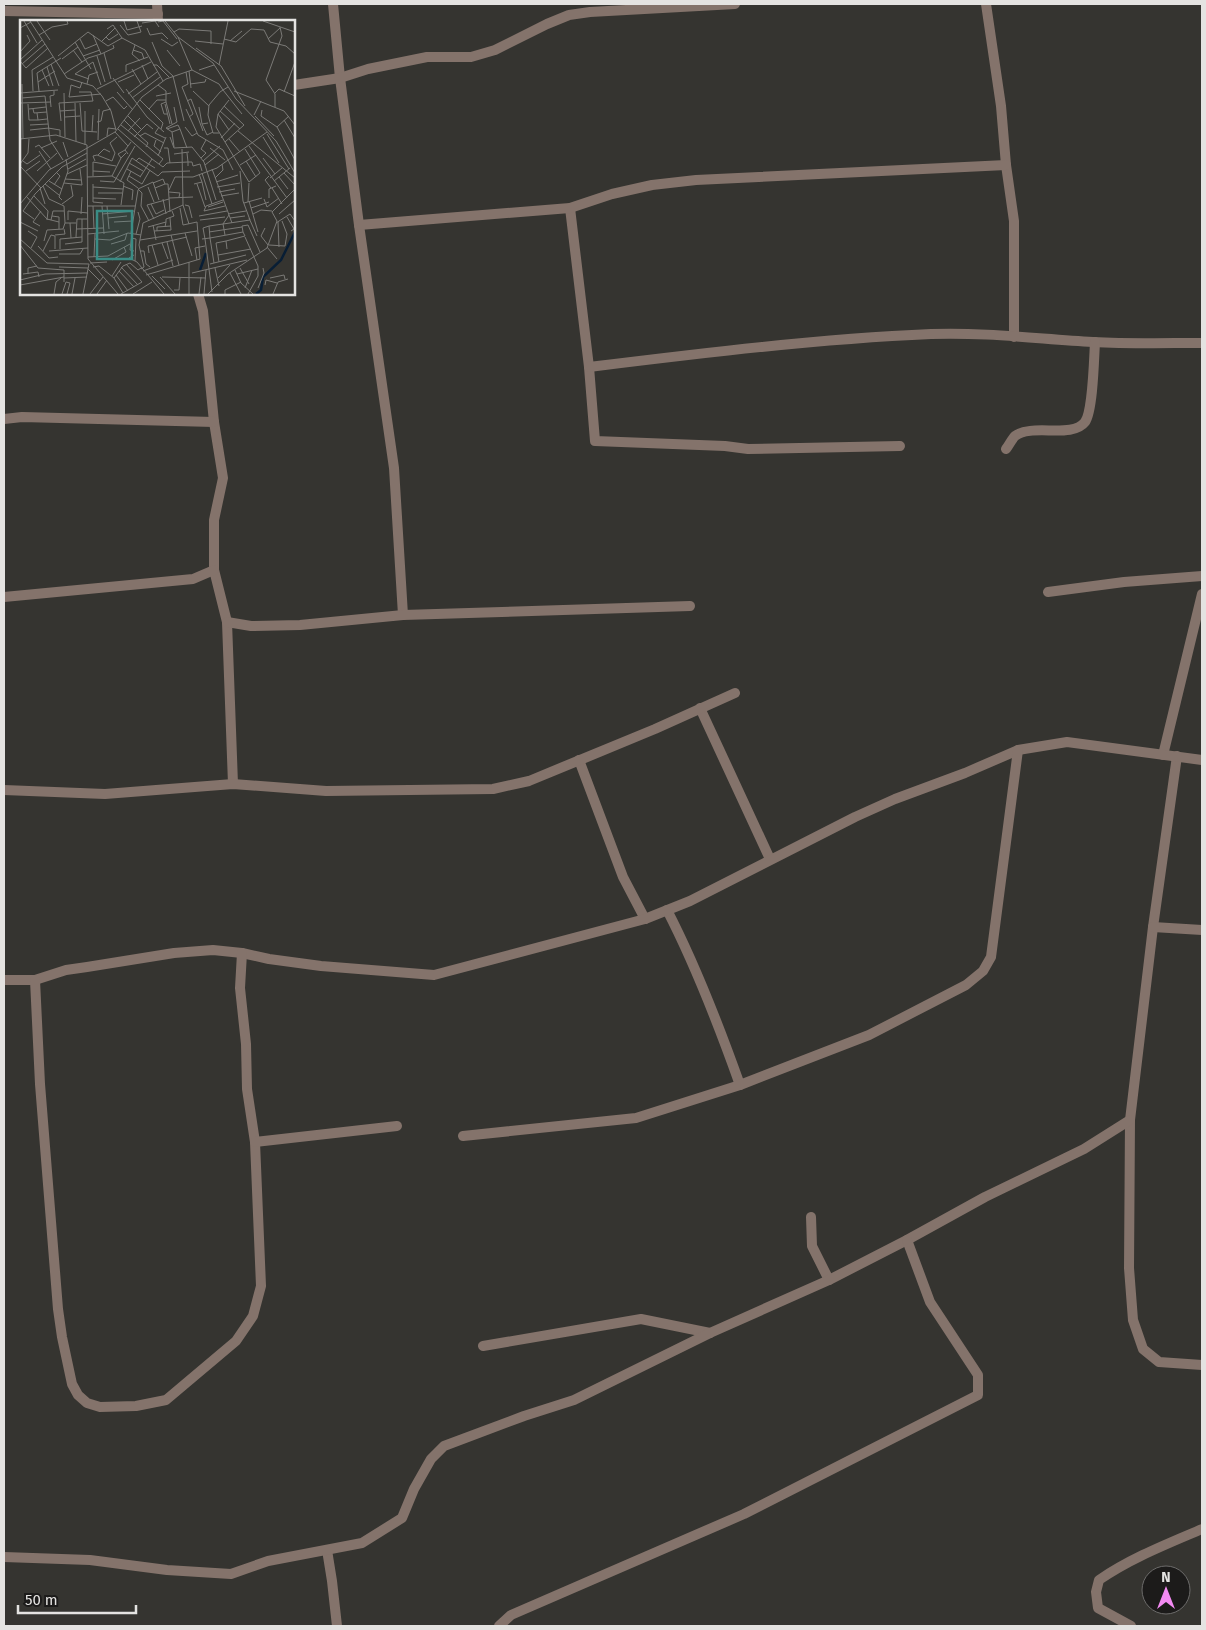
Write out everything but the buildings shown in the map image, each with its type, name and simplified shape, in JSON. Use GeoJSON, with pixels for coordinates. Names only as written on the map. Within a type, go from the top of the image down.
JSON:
{"type":"FeatureCollection","features":[{"type":"Feature","properties":{"kind":"street"},"geometry":{"type":"LineString","coordinates":[[333,4],[340,78],[359,225],[394,468],[403,616]]}},
{"type":"Feature","properties":{"kind":"street"},"geometry":{"type":"LineString","coordinates":[[295,84],[340,78],[368,69],[427,57],[471,57],[495,50],[569,15],[590,12],[735,4]]}},
{"type":"Feature","properties":{"kind":"street"},"geometry":{"type":"LineString","coordinates":[[986,4],[1002,106],[1006,164],[1014,221],[1014,337]]}},
{"type":"Feature","properties":{"kind":"street"},"geometry":{"type":"LineString","coordinates":[[4,11],[158,13]]}},
{"type":"Feature","properties":{"kind":"street"},"geometry":{"type":"LineString","coordinates":[[359,225],[570,208],[612,194],[652,185],[696,180],[1006,164]]}},
{"type":"Feature","properties":{"kind":"street"},"geometry":{"type":"LineString","coordinates":[[570,208],[589,367],[595,441],[726,446],[748,449],[900,446]]}},
{"type":"Feature","properties":{"kind":"street"},"geometry":{"type":"LineString","coordinates":[[198,295],[203,311],[214,422],[223,478],[214,520],[214,570],[227,622],[233,784]]}},
{"type":"Feature","properties":{"kind":"street"},"geometry":{"type":"LineString","coordinates":[[589,367],[735,350],[931,334],[984,334],[1095,342],[1202,343]]}},
{"type":"Feature","properties":{"kind":"street"},"geometry":{"type":"LineString","coordinates":[[1006,449],[1014,437],[1024,432],[1076,429],[1085,422],[1090,404],[1095,342]]}},
{"type":"Feature","properties":{"kind":"street"},"geometry":{"type":"LineString","coordinates":[[4,418],[214,422]]}},
{"type":"Feature","properties":{"kind":"street"},"geometry":{"type":"LineString","coordinates":[[4,596],[193,579],[214,570]]}},
{"type":"Feature","properties":{"kind":"street"},"geometry":{"type":"LineString","coordinates":[[1048,592],[1124,582],[1202,576]]}},
{"type":"Feature","properties":{"kind":"street"},"geometry":{"type":"LineString","coordinates":[[1163,755],[1202,594]]}},
{"type":"Feature","properties":{"kind":"street"},"geometry":{"type":"LineString","coordinates":[[227,622],[251,626],[300,625],[403,616],[690,606]]}},
{"type":"Feature","properties":{"kind":"street"},"geometry":{"type":"LineString","coordinates":[[4,790],[105,794],[233,784],[326,791],[493,789],[529,781],[735,693]]}},
{"type":"Feature","properties":{"kind":"street"},"geometry":{"type":"LineString","coordinates":[[700,708],[770,859]]}},
{"type":"Feature","properties":{"kind":"street"},"geometry":{"type":"LineString","coordinates":[[4,980],[35,980],[73,969],[174,953],[213,950],[242,953],[269,960],[321,966],[434,975],[645,919],[690,901],[770,859],[895,799],[965,773],[1018,750],[1067,742],[1202,760]]}},
{"type":"Feature","properties":{"kind":"street"},"geometry":{"type":"LineString","coordinates":[[463,1136],[636,1118],[740,1085],[869,1035],[966,984],[983,972],[991,957],[1018,750]]}},
{"type":"Feature","properties":{"kind":"street"},"geometry":{"type":"LineString","coordinates":[[1178,756],[1153,927],[1130,1120],[1129,1268],[1133,1320],[1143,1349],[1159,1362],[1202,1365]]}},
{"type":"Feature","properties":{"kind":"street"},"geometry":{"type":"LineString","coordinates":[[579,760],[623,877],[645,919]]}},
{"type":"Feature","properties":{"kind":"street"},"geometry":{"type":"LineString","coordinates":[[667,910],[722,1034],[740,1085]]}},
{"type":"Feature","properties":{"kind":"street"},"geometry":{"type":"LineString","coordinates":[[1153,927],[1202,930]]}},
{"type":"Feature","properties":{"kind":"street"},"geometry":{"type":"LineString","coordinates":[[35,980],[40,1084],[58,1309],[72,1384],[78,1395],[87,1403],[100,1407],[136,1406],[166,1400],[236,1341],[253,1316],[261,1286],[255,1142],[247,1089],[246,1044],[240,988],[242,953]]}},
{"type":"Feature","properties":{"kind":"street"},"geometry":{"type":"LineString","coordinates":[[4,1557],[90,1560],[167,1570],[232,1574],[268,1561],[362,1543],[402,1518],[414,1489],[431,1459],[444,1446],[524,1416],[574,1400],[710,1333],[829,1280],[985,1197],[1084,1149],[1130,1120]]}},
{"type":"Feature","properties":{"kind":"street"},"geometry":{"type":"LineString","coordinates":[[255,1142],[396,1126]]}},
{"type":"Feature","properties":{"kind":"street"},"geometry":{"type":"LineString","coordinates":[[811,1217],[812,1246],[829,1280]]}},
{"type":"Feature","properties":{"kind":"street"},"geometry":{"type":"LineString","coordinates":[[499,1626],[511,1615],[744,1514],[978,1395],[978,1375],[930,1302],[907,1240]]}},
{"type":"Feature","properties":{"kind":"street"},"geometry":{"type":"LineString","coordinates":[[483,1346],[641,1319],[710,1333]]}},
{"type":"Feature","properties":{"kind":"street"},"geometry":{"type":"LineString","coordinates":[[1131,1626],[1098,1608],[1096,1592],[1099,1580],[1118,1567],[1202,1529]]}},
{"type":"Feature","properties":{"kind":"street"},"geometry":{"type":"LineString","coordinates":[[327,1550],[337,1626]]}}]}
